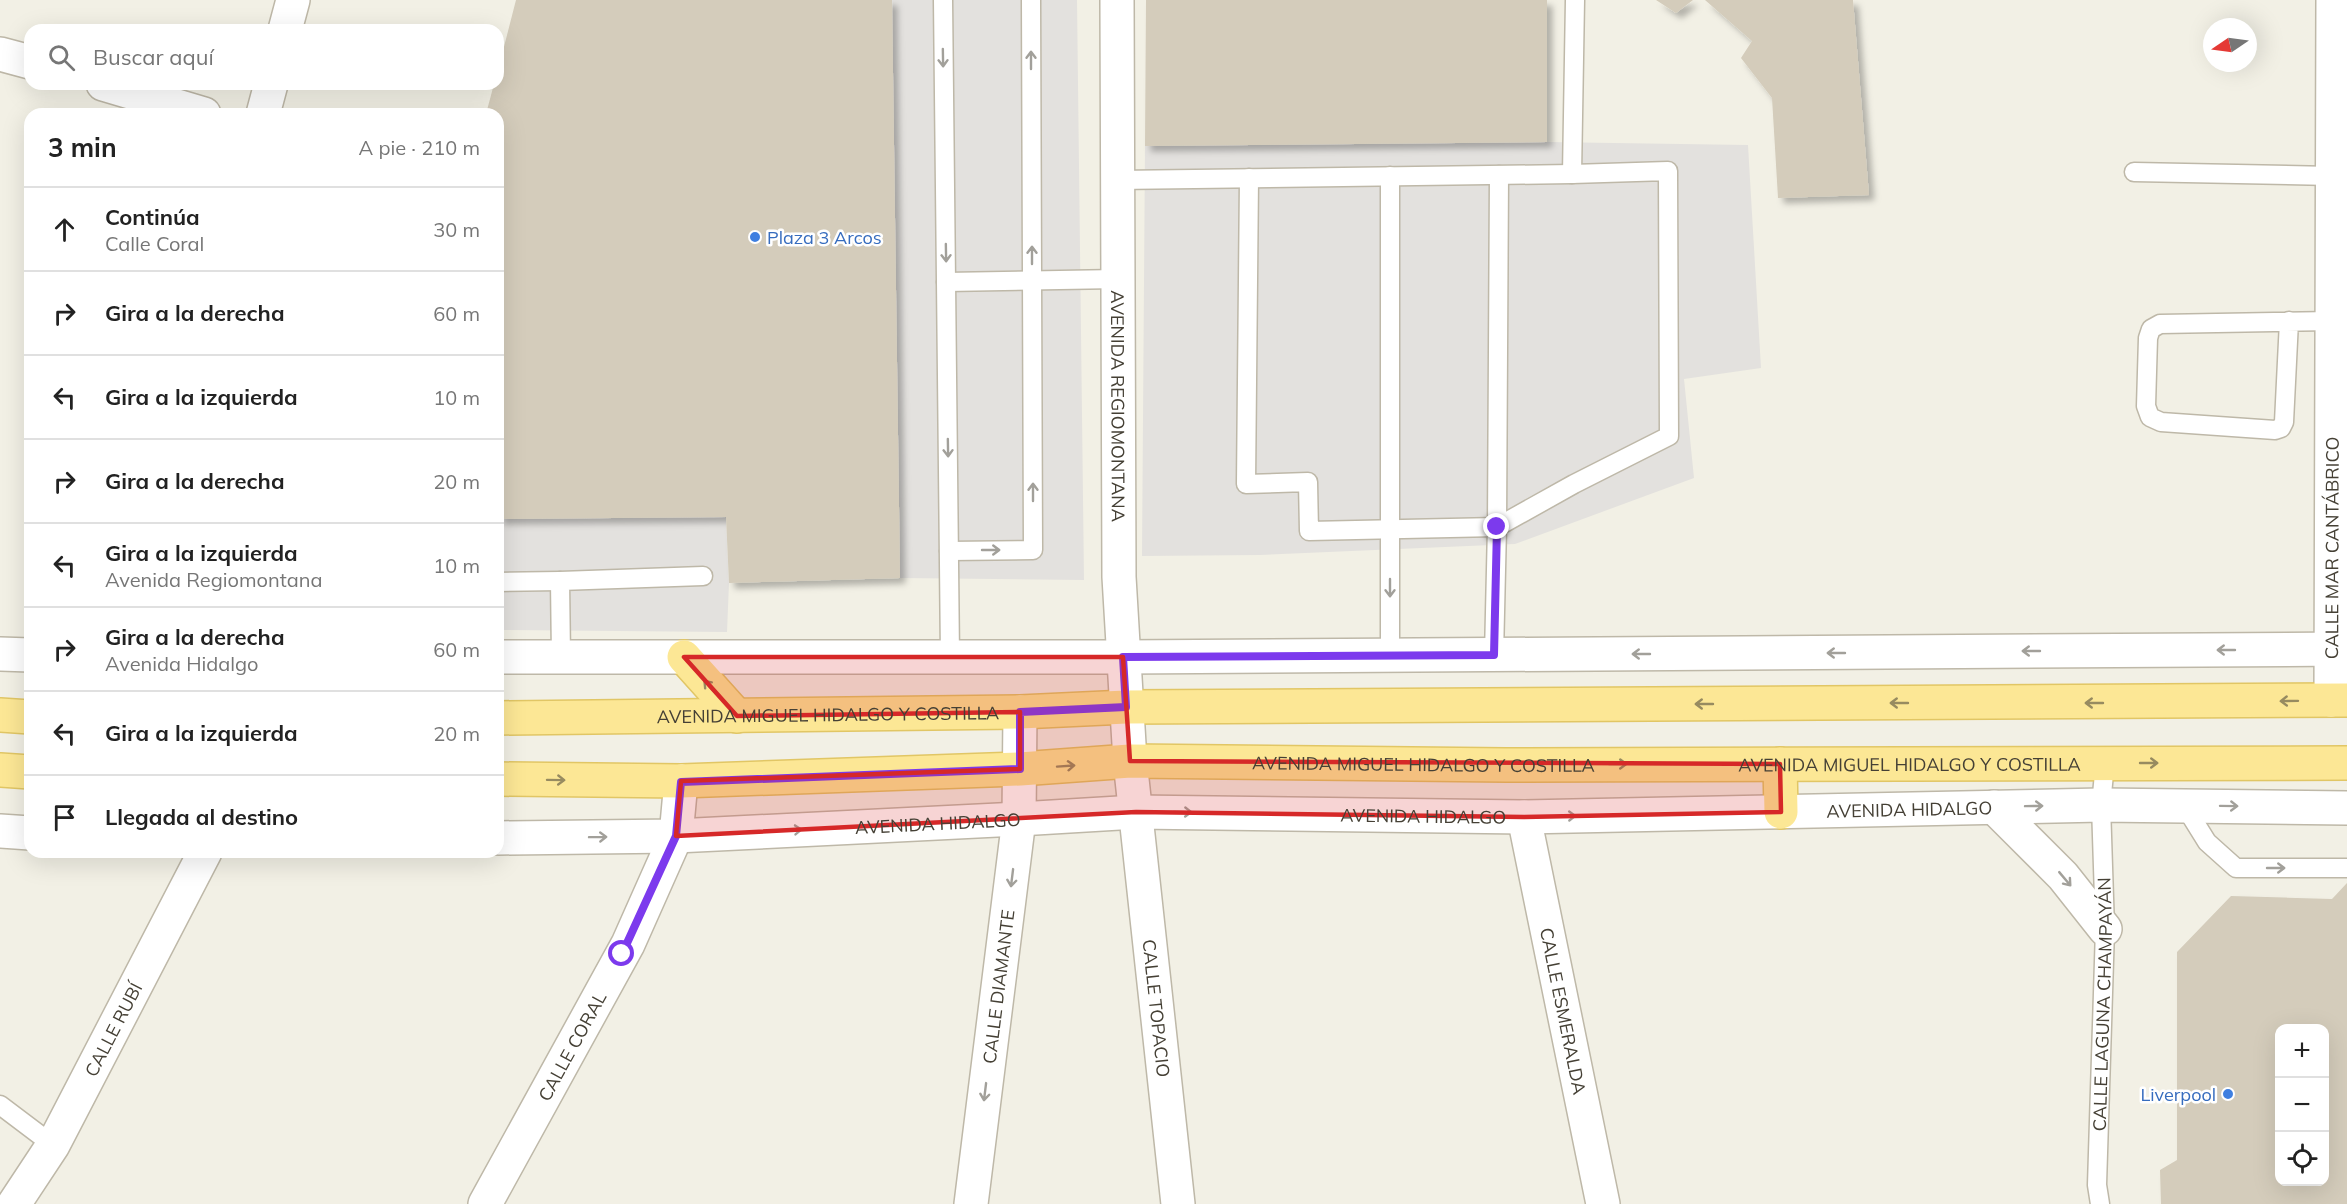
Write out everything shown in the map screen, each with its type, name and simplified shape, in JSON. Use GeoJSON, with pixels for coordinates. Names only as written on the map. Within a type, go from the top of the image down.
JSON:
{"type":"FeatureCollection","features":[{"type":"Feature","properties":{"kind":"main road"},"geometry":{"type":"LineString","coordinates":[[684,657],[737,716]]}},
{"type":"Feature","properties":{"kind":"main road","name":"AVENIDA MIGUEL HIDALGO Y COSTILLA"},"geometry":{"type":"LineString","coordinates":[[504,718],[1020,712],[1126,707],[2339,700]]}},
{"type":"Feature","properties":{"kind":"main road"},"geometry":{"type":"LineString","coordinates":[[0,715],[24,717]]}},
{"type":"Feature","properties":{"kind":"main road","name":"AVENIDA MIGUEL HIDALGO Y COSTILLA"},"geometry":{"type":"LineString","coordinates":[[504,780],[681,782],[1020,769],[1130,761],[1494,765],[2347,763]]}},
{"type":"Feature","properties":{"kind":"main road"},"geometry":{"type":"LineString","coordinates":[[1780,764],[1781,812]]}},
{"type":"Feature","properties":{"kind":"main road"},"geometry":{"type":"LineString","coordinates":[[0,770],[24,772]]}},
{"type":"Feature","properties":{"kind":"street"},"geometry":{"type":"LineString","coordinates":[[287,24],[293,0]]}},
{"type":"Feature","properties":{"kind":"street","name":"AVENIDA REGIOMONTANA"},"geometry":{"type":"LineString","coordinates":[[1117,0],[1119,577],[1126,707],[1136,812]]}},
{"type":"Feature","properties":{"kind":"street","name":"CALLE MAR CANTÁBRICO"},"geometry":{"type":"LineString","coordinates":[[2333,0],[2340,34],[2332,176],[2332,321],[2339,700]]}},
{"type":"Feature","properties":{"kind":"street"},"geometry":{"type":"LineString","coordinates":[[0,54],[24,60]]}},
{"type":"Feature","properties":{"kind":"street"},"geometry":{"type":"LineString","coordinates":[[123,90],[184,108]]}},
{"type":"Feature","properties":{"kind":"street"},"geometry":{"type":"LineString","coordinates":[[265,108],[269,90]]}},
{"type":"Feature","properties":{"kind":"street"},"geometry":{"type":"LineString","coordinates":[[504,657],[1390,656],[2339,649]]}},
{"type":"Feature","properties":{"kind":"street"},"geometry":{"type":"LineString","coordinates":[[0,654],[24,655]]}},
{"type":"Feature","properties":{"kind":"street","name":"CALLE DIAMANTE"},"geometry":{"type":"LineString","coordinates":[[971,1204],[1019,819],[1020,712]]}},
{"type":"Feature","properties":{"kind":"street","name":"CALLE CORAL"},"geometry":{"type":"LineString","coordinates":[[484,1204],[628,944],[676,836],[681,782]]}},
{"type":"Feature","properties":{"kind":"street","name":"AVENIDA HIDALGO"},"geometry":{"type":"LineString","coordinates":[[504,838],[676,836],[1136,812],[1524,817],[2101,805],[2347,808]]}},
{"type":"Feature","properties":{"kind":"street"},"geometry":{"type":"LineString","coordinates":[[1994,807],[2063,876],[2105,929]]}},
{"type":"Feature","properties":{"kind":"street","name":"CALLE TOPACIO"},"geometry":{"type":"LineString","coordinates":[[1136,812],[1178,1204]]}},
{"type":"Feature","properties":{"kind":"street","name":"CALLE ESMERALDA"},"geometry":{"type":"LineString","coordinates":[[1524,817],[1602,1204]]}},
{"type":"Feature","properties":{"kind":"street"},"geometry":{"type":"LineString","coordinates":[[0,831],[24,833]]}},
{"type":"Feature","properties":{"kind":"street","name":"CALLE RUBÍ"},"geometry":{"type":"LineString","coordinates":[[14,1204],[54,1145],[202,858]]}},
{"type":"Feature","properties":{"kind":"lane"},"geometry":{"type":"LineString","coordinates":[[943,0],[950,657]]}},
{"type":"Feature","properties":{"kind":"lane"},"geometry":{"type":"LineString","coordinates":[[949,551],[1034,550],[1031,0]]}},
{"type":"Feature","properties":{"kind":"lane"},"geometry":{"type":"LineString","coordinates":[[1572,174],[1575,0]]}},
{"type":"Feature","properties":{"kind":"lane"},"geometry":{"type":"LineString","coordinates":[[1118,180],[1668,171],[1670,436],[1574,484],[1497,527],[1309,531],[1308,482],[1246,484],[1249,178]]}},
{"type":"Feature","properties":{"kind":"lane"},"geometry":{"type":"LineString","coordinates":[[2134,172],[2332,176]]}},
{"type":"Feature","properties":{"kind":"lane"},"geometry":{"type":"LineString","coordinates":[[1494,655],[1499,175]]}},
{"type":"Feature","properties":{"kind":"lane"},"geometry":{"type":"LineString","coordinates":[[1390,176],[1390,656]]}},
{"type":"Feature","properties":{"kind":"lane"},"geometry":{"type":"LineString","coordinates":[[946,282],[1118,279]]}},
{"type":"Feature","properties":{"kind":"lane"},"geometry":{"type":"LineString","coordinates":[[2289,321],[2284,422],[2281,428],[2275,430],[2161,422],[2150,417],[2146,406],[2148,338],[2151,329],[2160,324],[2289,321],[2332,321]]}},
{"type":"Feature","properties":{"kind":"lane"},"geometry":{"type":"LineString","coordinates":[[504,582],[704,576]]}},
{"type":"Feature","properties":{"kind":"lane"},"geometry":{"type":"LineString","coordinates":[[560,580],[561,657]]}},
{"type":"Feature","properties":{"kind":"lane","name":"CALLE LAGUNA CHAMPAYÁN"},"geometry":{"type":"LineString","coordinates":[[2100,1204],[2097,1185],[2105,929],[2101,805],[2105,764]]}},
{"type":"Feature","properties":{"kind":"lane"},"geometry":{"type":"LineString","coordinates":[[2184,805],[2207,842],[2236,868],[2347,868]]}},
{"type":"Feature","properties":{"kind":"lane"},"geometry":{"type":"LineString","coordinates":[[0,1105],[54,1145]]}},
{"type":"Feature","properties":{"kind":"highlighted area"},"geometry":{"type":"Polygon","coordinates":[[[684,657],[1123,657],[1130,761],[1780,764],[1781,812],[1524,817],[1136,812],[676,836],[681,781],[1020,769],[1020,712],[737,716],[684,657]]]}},
{"type":"Feature","properties":{"kind":"shaded area"},"geometry":{"type":"Polygon","coordinates":[[[892,0],[1077,0],[1084,580],[900,578],[892,0]]]}},
{"type":"Feature","properties":{"kind":"shaded area"},"geometry":{"type":"Polygon","coordinates":[[[1547,142],[1748,145],[1761,368],[1684,379],[1694,478],[1515,544],[1260,555],[1142,556],[1145,146],[1547,142]]]}},
{"type":"Feature","properties":{"kind":"shaded area"},"geometry":{"type":"Polygon","coordinates":[[[726,517],[729,583],[727,632],[504,630],[504,519],[726,517]]]}},
{"type":"Feature","properties":{"kind":"building"},"geometry":{"type":"Polygon","coordinates":[[[516,0],[892,0],[900,578],[729,583],[726,517],[504,519],[504,108],[488,108],[492,90],[504,90],[504,47],[516,0]]]}},
{"type":"Feature","properties":{"kind":"building"},"geometry":{"type":"Polygon","coordinates":[[[1146,0],[1547,0],[1547,142],[1145,146],[1146,0]]]}},
{"type":"Feature","properties":{"kind":"building"},"geometry":{"type":"Polygon","coordinates":[[[1656,0],[1693,0],[1676,13],[1656,0]]]}},
{"type":"Feature","properties":{"kind":"building"},"geometry":{"type":"Polygon","coordinates":[[[1705,0],[1853,0],[1869,195],[1778,198],[1772,98],[1741,58],[1752,41],[1705,0]]]}},
{"type":"Feature","properties":{"kind":"building","name":"Liverpool"},"geometry":{"type":"Polygon","coordinates":[[[2347,883],[2347,1204],[2161,1204],[2160,1170],[2177,1160],[2177,952],[2231,896],[2332,899],[2347,883]]]}},
{"type":"Feature","properties":{"kind":"place","name":"Plaza 3 Arcos"},"geometry":{"type":"Point","coordinates":[755,237]}},
{"type":"Feature","properties":{"kind":"place","name":"Liverpool"},"geometry":{"type":"Point","coordinates":[2228,1094]}},
{"type":"Feature","properties":{"kind":"route"},"geometry":{"type":"LineString","coordinates":[[622,954],[676,836],[681,782],[1020,769],[1020,712],[1126,707],[1123,657],[1494,655],[1497,527]]}}]}
